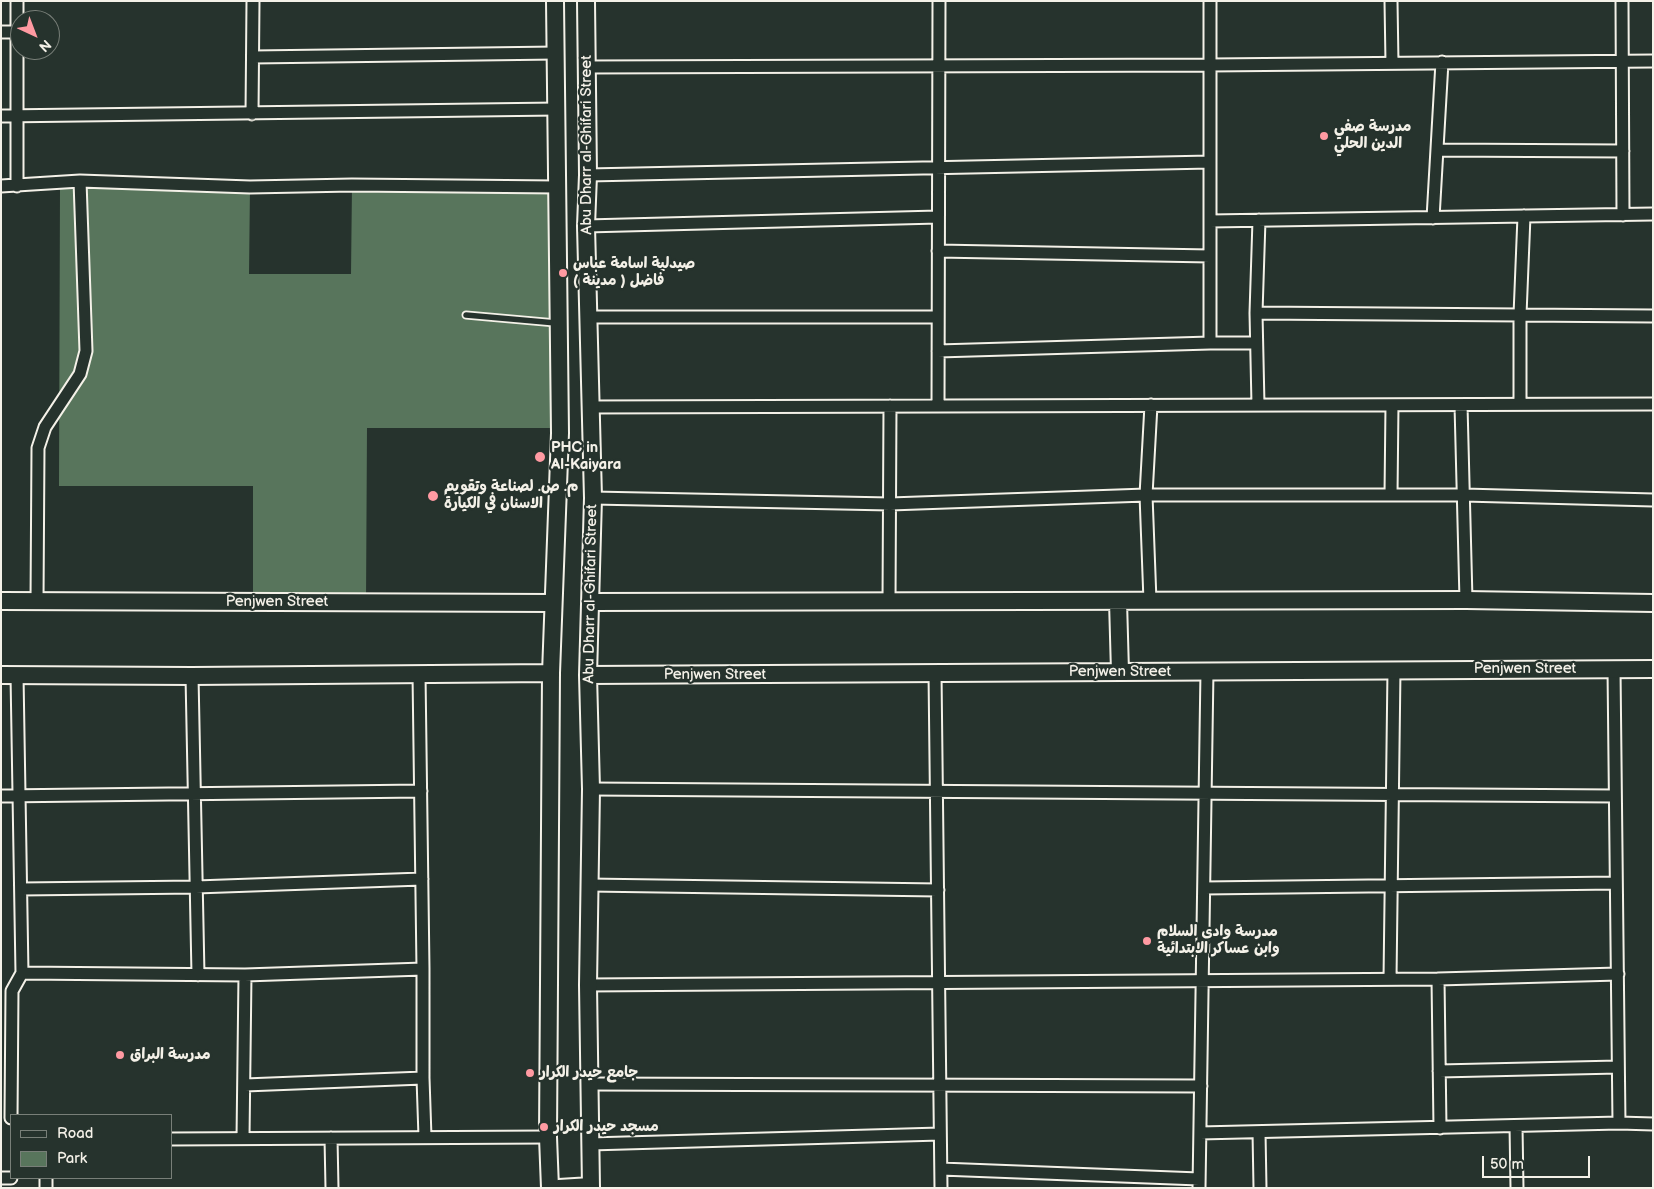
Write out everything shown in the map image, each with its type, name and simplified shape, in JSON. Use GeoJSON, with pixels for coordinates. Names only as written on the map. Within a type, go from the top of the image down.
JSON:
{"type":"FeatureCollection","features":[{"type":"Feature","properties":{"kind":"street"},"geometry":{"type":"LineString","coordinates":[[252,114],[254,1]]}},
{"type":"Feature","properties":{"kind":"street","name":"Abu Dharr al-Ghifari Street"},"geometry":{"type":"LineString","coordinates":[[550,1188],[548,1137],[552,673],[560,433],[554,1]]}},
{"type":"Feature","properties":{"kind":"street","name":"Abu Dharr al-Ghifari Street"},"geometry":{"type":"LineString","coordinates":[[586,1],[588,67],[586,234],[593,498],[588,675],[591,789],[588,985],[591,1187]]}},
{"type":"Feature","properties":{"kind":"street"},"geometry":{"type":"LineString","coordinates":[[938,406],[939,1]]}},
{"type":"Feature","properties":{"kind":"street"},"geometry":{"type":"LineString","coordinates":[[1210,1],[1210,343]]}},
{"type":"Feature","properties":{"kind":"street"},"geometry":{"type":"LineString","coordinates":[[1391,1],[1392,63]]}},
{"type":"Feature","properties":{"kind":"street"},"geometry":{"type":"LineString","coordinates":[[1622,1],[1623,215]]}},
{"type":"Feature","properties":{"kind":"street"},"geometry":{"type":"LineString","coordinates":[[252,57],[556,53]]}},
{"type":"Feature","properties":{"kind":"street"},"geometry":{"type":"LineString","coordinates":[[17,60],[17,186]]}},
{"type":"Feature","properties":{"kind":"street"},"geometry":{"type":"LineString","coordinates":[[588,67],[1210,65],[1653,61]]}},
{"type":"Feature","properties":{"kind":"street"},"geometry":{"type":"LineString","coordinates":[[1433,218],[1442,62]]}},
{"type":"Feature","properties":{"kind":"street"},"geometry":{"type":"LineString","coordinates":[[1,116],[557,109]]}},
{"type":"Feature","properties":{"kind":"street"},"geometry":{"type":"LineString","coordinates":[[1437,150],[1623,151]]}},
{"type":"Feature","properties":{"kind":"street"},"geometry":{"type":"LineString","coordinates":[[588,175],[1210,162]]}},
{"type":"Feature","properties":{"kind":"street"},"geometry":{"type":"LineString","coordinates":[[1,186],[80,181],[250,187],[352,185],[557,186]]}},
{"type":"Feature","properties":{"kind":"street"},"geometry":{"type":"LineString","coordinates":[[37,601],[38,448],[45,427],[80,374],[86,351],[80,181]]}},
{"type":"Feature","properties":{"kind":"street"},"geometry":{"type":"LineString","coordinates":[[1210,221],[1653,214]]}},
{"type":"Feature","properties":{"kind":"street"},"geometry":{"type":"LineString","coordinates":[[1520,404],[1520,315],[1524,216]]}},
{"type":"Feature","properties":{"kind":"street"},"geometry":{"type":"LineString","coordinates":[[558,242],[586,234],[938,217]]}},
{"type":"Feature","properties":{"kind":"street"},"geometry":{"type":"LineString","coordinates":[[1258,405],[1256,313],[1259,220]]}},
{"type":"Feature","properties":{"kind":"street"},"geometry":{"type":"LineString","coordinates":[[938,251],[1210,256]]}},
{"type":"Feature","properties":{"kind":"street"},"geometry":{"type":"LineString","coordinates":[[1256,313],[1653,316]]}},
{"type":"Feature","properties":{"kind":"street"},"geometry":{"type":"LineString","coordinates":[[589,317],[938,317]]}},
{"type":"Feature","properties":{"kind":"street"},"geometry":{"type":"LineString","coordinates":[[938,350],[1256,343]]}},
{"type":"Feature","properties":{"kind":"street"},"geometry":{"type":"LineString","coordinates":[[590,407],[1653,404]]}},
{"type":"Feature","properties":{"kind":"street"},"geometry":{"type":"LineString","coordinates":[[1150,601],[1146,495],[1151,405]]}},
{"type":"Feature","properties":{"kind":"street"},"geometry":{"type":"LineString","coordinates":[[1391,495],[1392,405]]}},
{"type":"Feature","properties":{"kind":"street"},"geometry":{"type":"LineString","coordinates":[[1460,405],[1466,600]]}},
{"type":"Feature","properties":{"kind":"street"},"geometry":{"type":"LineString","coordinates":[[889,602],[890,406]]}},
{"type":"Feature","properties":{"kind":"street"},"geometry":{"type":"LineString","coordinates":[[593,498],[890,504],[1146,495],[1464,495],[1653,500]]}},
{"type":"Feature","properties":{"kind":"street"},"geometry":{"type":"LineString","coordinates":[[590,602],[1466,600],[1653,603]]}},
{"type":"Feature","properties":{"kind":"street","name":"Penjwen Street"},"geometry":{"type":"LineString","coordinates":[[1,601],[553,603]]}},
{"type":"Feature","properties":{"kind":"street"},"geometry":{"type":"LineString","coordinates":[[1118,601],[1120,672]]}},
{"type":"Feature","properties":{"kind":"street"},"geometry":{"type":"LineString","coordinates":[[1614,669],[1618,1123]]}},
{"type":"Feature","properties":{"kind":"street","name":"Penjwen Street"},"geometry":{"type":"LineString","coordinates":[[588,675],[1653,669]]}},
{"type":"Feature","properties":{"kind":"street"},"geometry":{"type":"LineString","coordinates":[[1390,979],[1394,670]]}},
{"type":"Feature","properties":{"kind":"street"},"geometry":{"type":"LineString","coordinates":[[941,1169],[1199,1183],[1207,671]]}},
{"type":"Feature","properties":{"kind":"street"},"geometry":{"type":"LineString","coordinates":[[10,1114],[6,1083],[7,991],[22,973],[19,796],[9,675],[192,676],[552,673]]}},
{"type":"Feature","properties":{"kind":"street"},"geometry":{"type":"LineString","coordinates":[[935,673],[941,1188]]}},
{"type":"Feature","properties":{"kind":"street"},"geometry":{"type":"LineString","coordinates":[[419,674],[425,1137]]}},
{"type":"Feature","properties":{"kind":"street"},"geometry":{"type":"LineString","coordinates":[[192,676],[198,975]]}},
{"type":"Feature","properties":{"kind":"street"},"geometry":{"type":"LineString","coordinates":[[591,789],[1615,796]]}},
{"type":"Feature","properties":{"kind":"street"},"geometry":{"type":"LineString","coordinates":[[1,796],[421,792]]}},
{"type":"Feature","properties":{"kind":"street"},"geometry":{"type":"LineString","coordinates":[[20,889],[196,887],[422,879]]}},
{"type":"Feature","properties":{"kind":"street"},"geometry":{"type":"LineString","coordinates":[[1204,888],[1616,883]]}},
{"type":"Feature","properties":{"kind":"street"},"geometry":{"type":"LineString","coordinates":[[589,885],[938,890]]}},
{"type":"Feature","properties":{"kind":"street"},"geometry":{"type":"LineString","coordinates":[[22,973],[245,975],[423,969]]}},
{"type":"Feature","properties":{"kind":"street"},"geometry":{"type":"LineString","coordinates":[[588,985],[1438,979],[1618,974]]}},
{"type":"Feature","properties":{"kind":"street"},"geometry":{"type":"LineString","coordinates":[[243,1138],[245,975]]}},
{"type":"Feature","properties":{"kind":"street"},"geometry":{"type":"LineString","coordinates":[[1438,979],[1440,1128]]}},
{"type":"Feature","properties":{"kind":"street"},"geometry":{"type":"LineString","coordinates":[[1439,1071],[1618,1066]]}},
{"type":"Feature","properties":{"kind":"street"},"geometry":{"type":"LineString","coordinates":[[245,1085],[423,1078]]}},
{"type":"Feature","properties":{"kind":"street"},"geometry":{"type":"LineString","coordinates":[[589,1084],[1201,1086]]}},
{"type":"Feature","properties":{"kind":"street"},"geometry":{"type":"LineString","coordinates":[[1200,1134],[1618,1123],[1653,1124]]}},
{"type":"Feature","properties":{"kind":"street"},"geometry":{"type":"LineString","coordinates":[[1516,1126],[1517,1188]]}},
{"type":"Feature","properties":{"kind":"street"},"geometry":{"type":"LineString","coordinates":[[1259,1132],[1260,1188]]}},
{"type":"Feature","properties":{"kind":"street"},"geometry":{"type":"LineString","coordinates":[[590,1144],[940,1134]]}},
{"type":"Feature","properties":{"kind":"street"},"geometry":{"type":"LineString","coordinates":[[172,1139],[548,1137]]}},
{"type":"Feature","properties":{"kind":"street"},"geometry":{"type":"LineString","coordinates":[[331,1138],[332,1188]]}},
{"type":"Feature","properties":{"kind":"street"},"geometry":{"type":"LineString","coordinates":[[559,1188],[591,1187]]}},
{"type":"Feature","properties":{"kind":"lane"},"geometry":{"type":"LineString","coordinates":[[466,315],[559,323]]}},
{"type":"Feature","properties":{"kind":"green space"},"geometry":{"type":"Polygon","coordinates":[[[352,185],[552,185],[551,428],[367,428],[366,602],[253,602],[253,486],[59,486],[60,187],[250,187],[249,274],[351,274],[352,185]]]}},
{"type":"Feature","properties":{"kind":"place","name":"مدرسة صفي الدين الحلي"},"geometry":{"type":"Point","coordinates":[1324,136]}},
{"type":"Feature","properties":{"kind":"place","name":"صيدلية اسامة عباس فاضل ( مدينة )"},"geometry":{"type":"Point","coordinates":[563,273]}},
{"type":"Feature","properties":{"kind":"place","name":"PHC in Al-Kaiyara"},"geometry":{"type":"Point","coordinates":[540,457]}},
{"type":"Feature","properties":{"kind":"place","name":"م. ص. لصناعة وتقويم الاسنان في الكيارة"},"geometry":{"type":"Point","coordinates":[433,496]}},
{"type":"Feature","properties":{"kind":"place","name":"مدرسة وادي السلام وابن عساكر الابتدائية"},"geometry":{"type":"Point","coordinates":[1147,941]}},
{"type":"Feature","properties":{"kind":"place","name":"مدرسة البراق"},"geometry":{"type":"Point","coordinates":[120,1055]}},
{"type":"Feature","properties":{"kind":"place","name":"جامع حيدر الكرار"},"geometry":{"type":"Point","coordinates":[530,1073]}},
{"type":"Feature","properties":{"kind":"place","name":"مسجد حيدر الكرار"},"geometry":{"type":"Point","coordinates":[544,1127]}}]}
